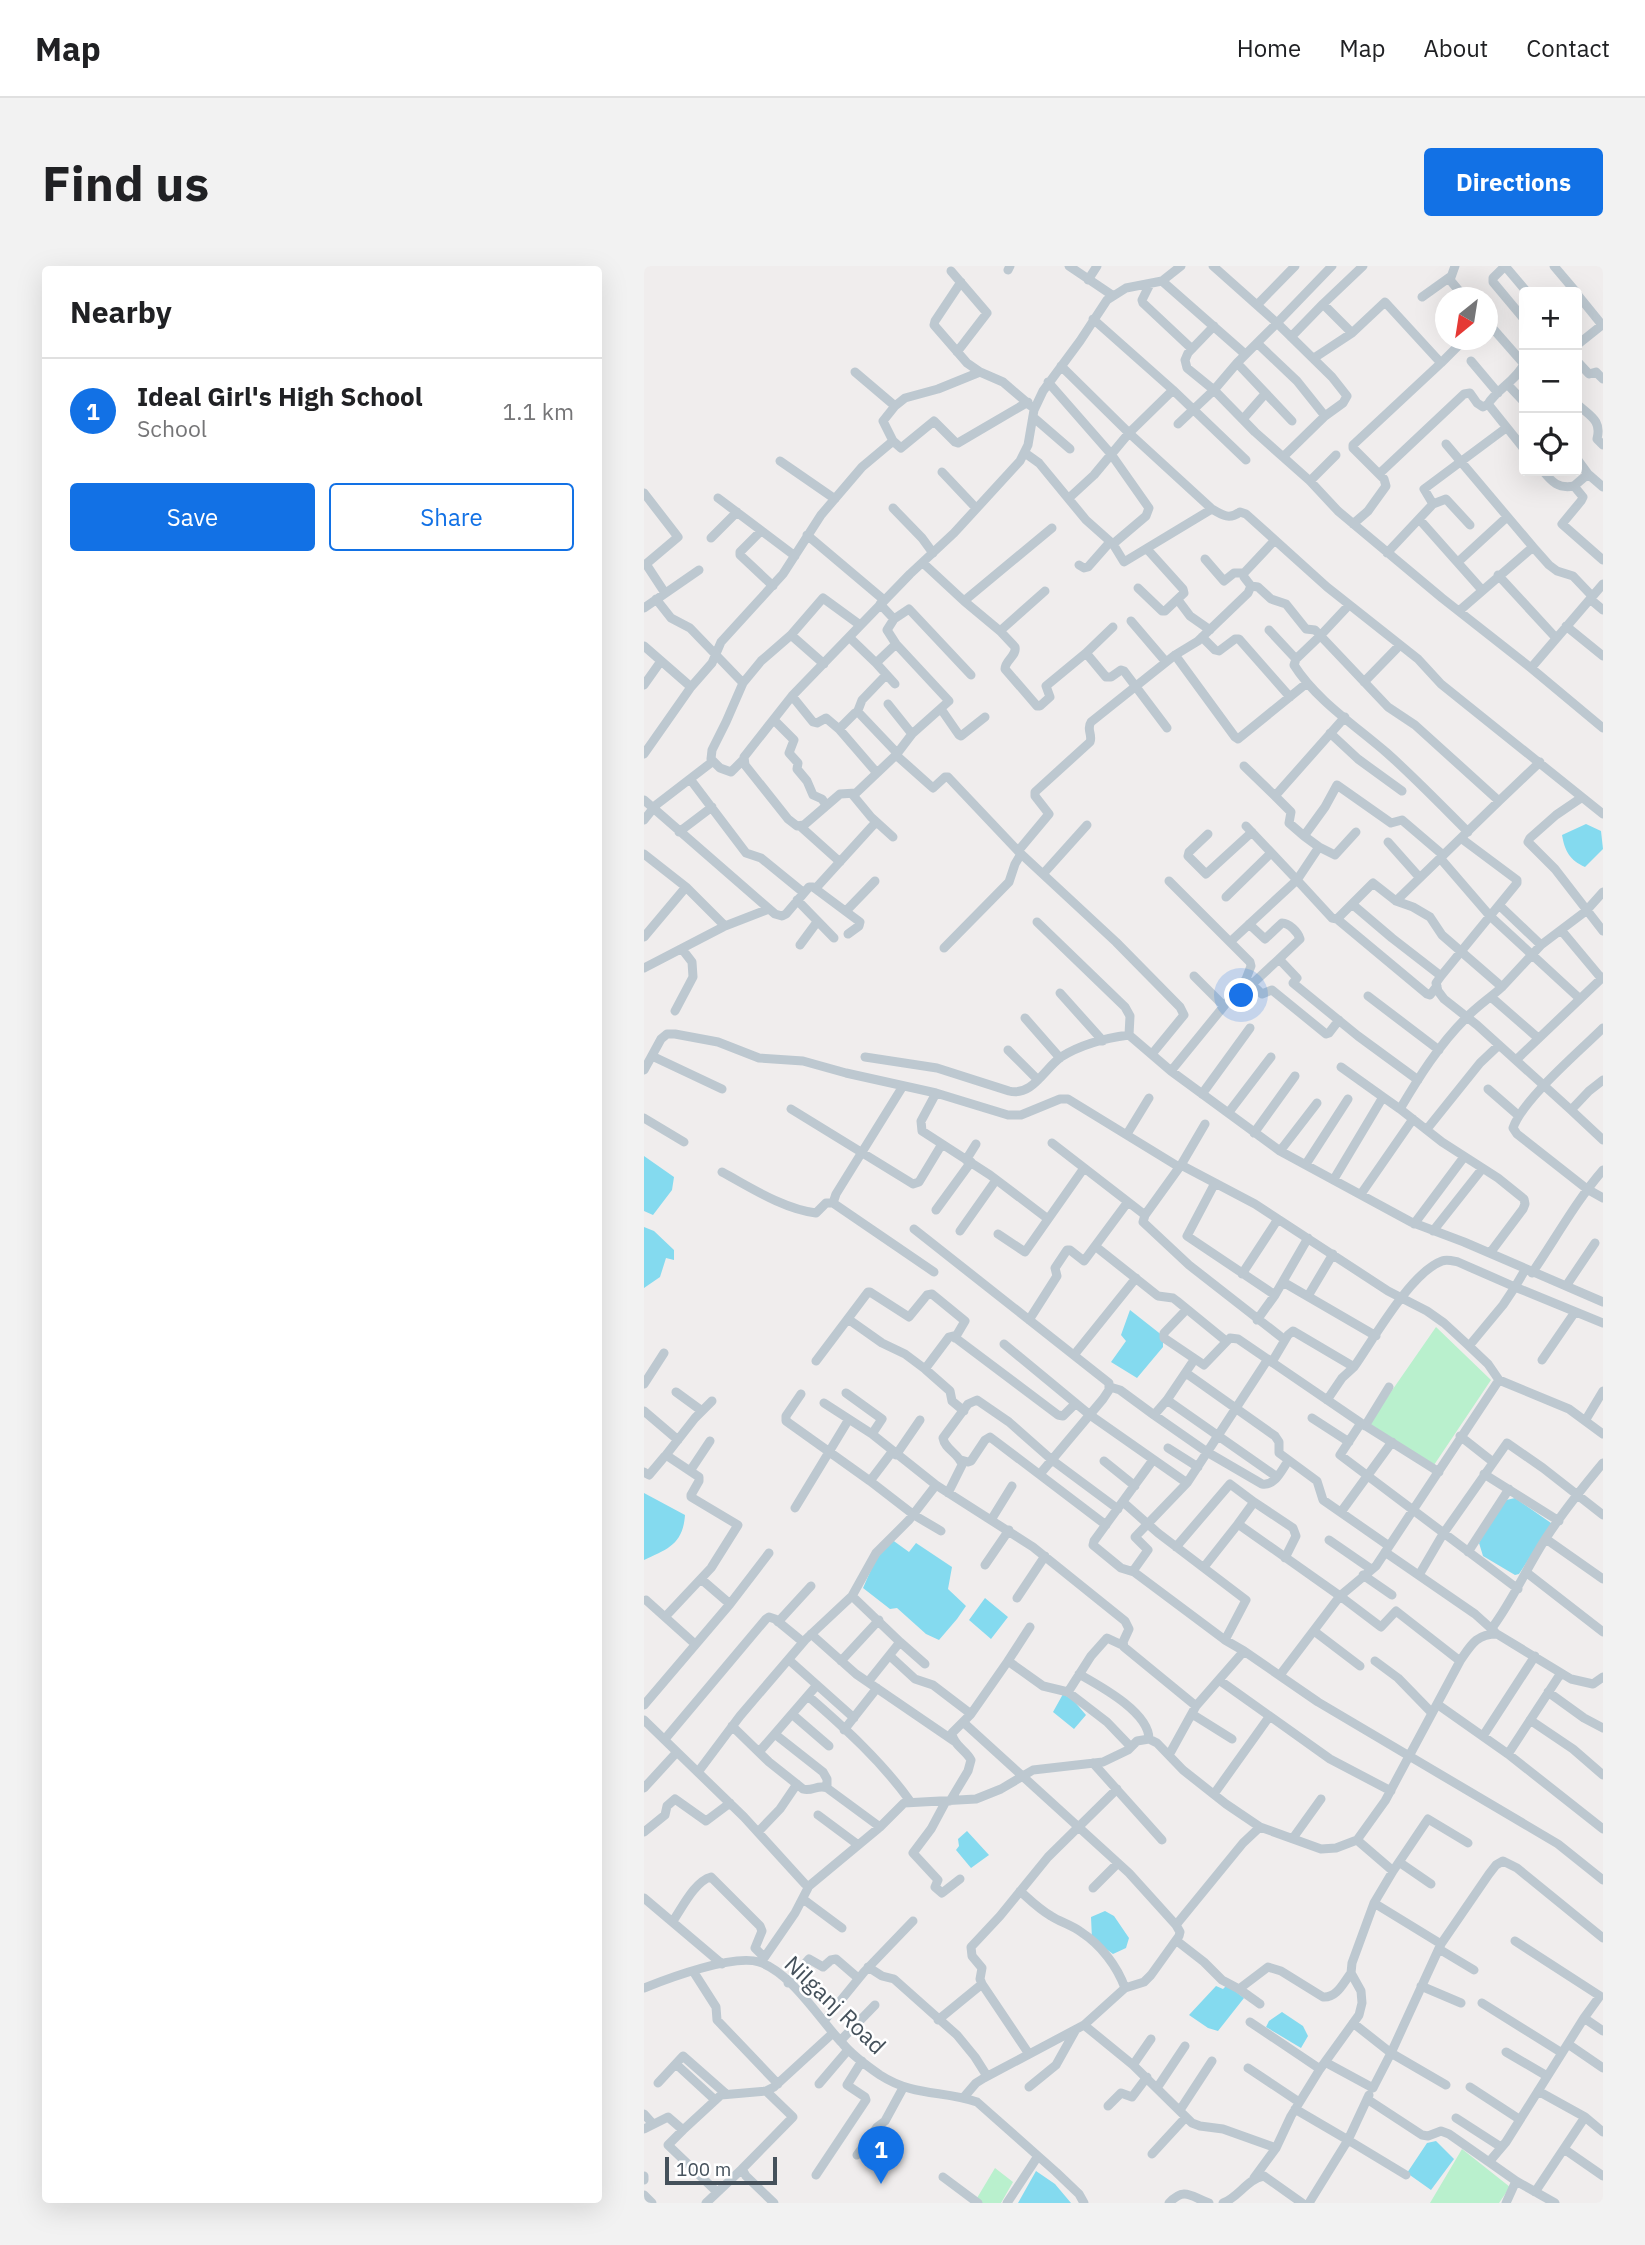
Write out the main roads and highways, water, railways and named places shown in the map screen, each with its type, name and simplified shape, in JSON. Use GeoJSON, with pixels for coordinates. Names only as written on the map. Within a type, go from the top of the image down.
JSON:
{"type":"FeatureCollection","features":[{"type":"Feature","properties":{"kind":"water"},"geometry":{"type":"Polygon","coordinates":[[[1586,824],[1601,831],[1603,849],[1585,867],[1569,855],[1562,835],[1586,824]]]}},
{"type":"Feature","properties":{"kind":"water"},"geometry":{"type":"Polygon","coordinates":[[[644,1156],[674,1177],[672,1190],[653,1215],[644,1211],[644,1156]]]}},
{"type":"Feature","properties":{"kind":"water"},"geometry":{"type":"Polygon","coordinates":[[[644,1227],[654,1231],[674,1250],[674,1260],[666,1258],[660,1277],[644,1288],[644,1227]]]}},
{"type":"Feature","properties":{"kind":"water"},"geometry":{"type":"Polygon","coordinates":[[[1130,1310],[1163,1336],[1163,1347],[1137,1378],[1111,1362],[1126,1341],[1121,1335],[1130,1310]]]}},
{"type":"Feature","properties":{"kind":"water"},"geometry":{"type":"Polygon","coordinates":[[[644,1493],[685,1515],[681,1533],[673,1544],[644,1560],[644,1493]]]}},
{"type":"Feature","properties":{"kind":"water"},"geometry":{"type":"Polygon","coordinates":[[[1515,1498],[1551,1525],[1519,1574],[1515,1575],[1483,1556],[1479,1543],[1502,1501],[1515,1498]]]}},
{"type":"Feature","properties":{"kind":"water"},"geometry":{"type":"Polygon","coordinates":[[[891,1539],[909,1552],[916,1543],[952,1567],[948,1589],[966,1606],[939,1640],[926,1634],[897,1608],[890,1609],[863,1588],[874,1563],[891,1539]]]}},
{"type":"Feature","properties":{"kind":"water"},"geometry":{"type":"Polygon","coordinates":[[[985,1598],[1008,1617],[991,1639],[969,1620],[985,1598]]]}},
{"type":"Feature","properties":{"kind":"water"},"geometry":{"type":"Polygon","coordinates":[[[1063,1694],[1073,1700],[1086,1715],[1074,1729],[1053,1712],[1063,1694]]]}},
{"type":"Feature","properties":{"kind":"water"},"geometry":{"type":"Polygon","coordinates":[[[967,1831],[989,1855],[971,1868],[956,1850],[959,1846],[958,1839],[967,1831]]]}},
{"type":"Feature","properties":{"kind":"water"},"geometry":{"type":"Polygon","coordinates":[[[1105,1911],[1114,1916],[1129,1938],[1126,1948],[1113,1954],[1092,1939],[1091,1917],[1105,1911]]]}},
{"type":"Feature","properties":{"kind":"water"},"geometry":{"type":"Polygon","coordinates":[[[1227,1985],[1244,1998],[1218,2031],[1208,2028],[1189,2015],[1216,1986],[1223,1989],[1227,1985]]]}},
{"type":"Feature","properties":{"kind":"water"},"geometry":{"type":"Polygon","coordinates":[[[1282,2012],[1303,2026],[1308,2036],[1301,2048],[1266,2027],[1269,2021],[1282,2012]]]}},
{"type":"Feature","properties":{"kind":"water"},"geometry":{"type":"Polygon","coordinates":[[[1436,2141],[1454,2159],[1431,2190],[1407,2173],[1427,2143],[1436,2141]]]}},
{"type":"Feature","properties":{"kind":"water"},"geometry":{"type":"Polygon","coordinates":[[[1036,2171],[1055,2184],[1071,2203],[1018,2203],[1036,2171]]]}},
{"type":"Feature","properties":{"kind":"place","name":"Ideal Girl's High School"},"geometry":{"type":"Point","coordinates":[881,2184]}}]}
